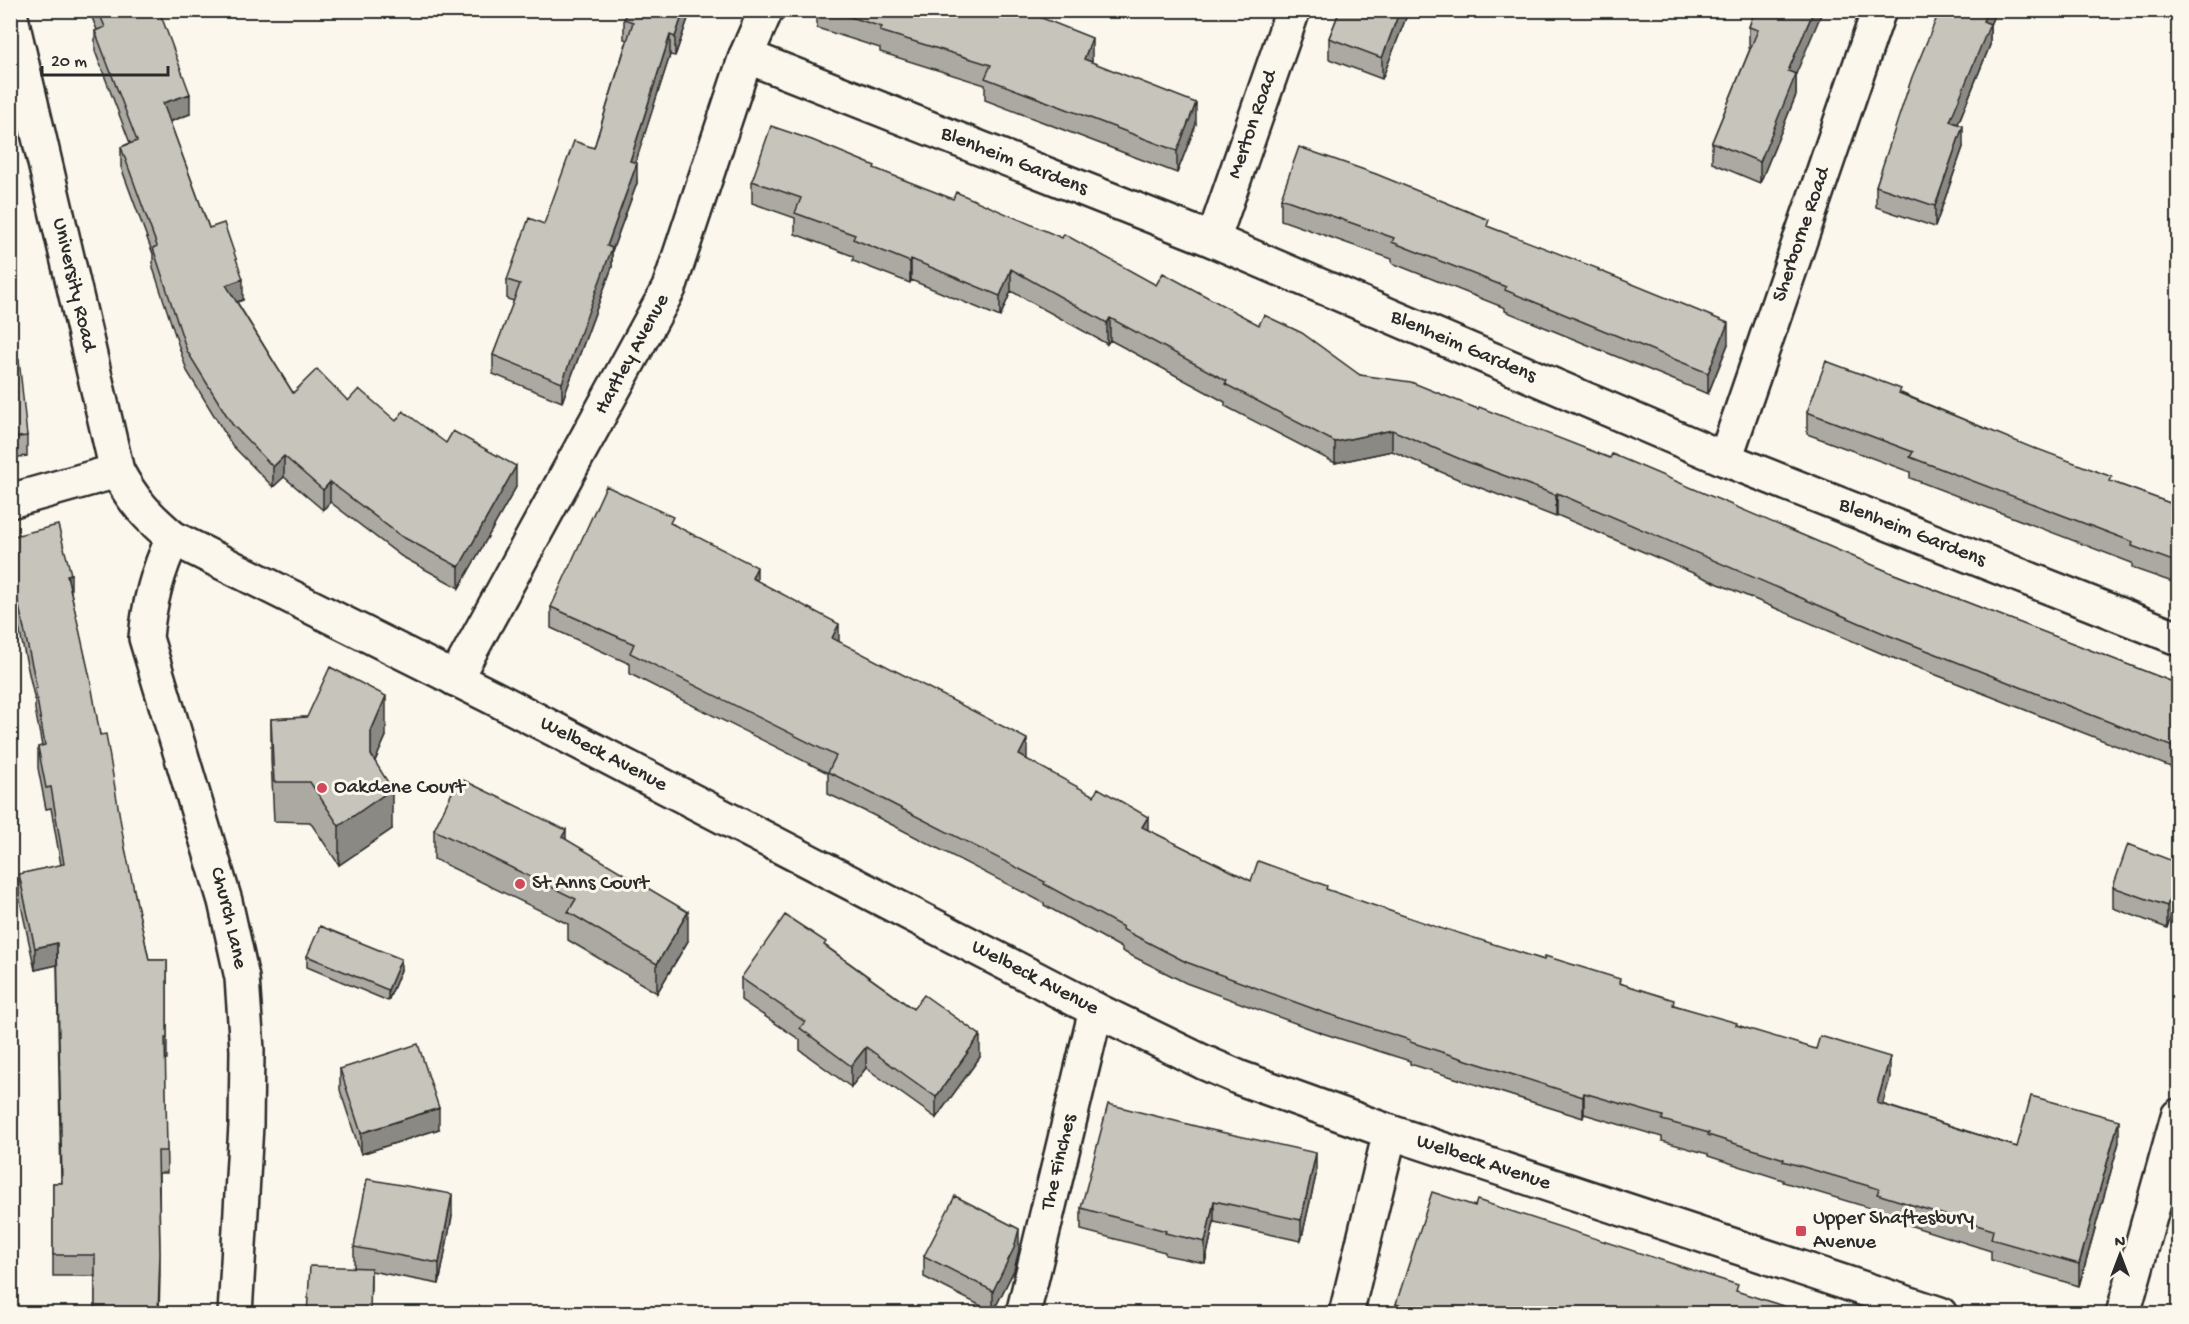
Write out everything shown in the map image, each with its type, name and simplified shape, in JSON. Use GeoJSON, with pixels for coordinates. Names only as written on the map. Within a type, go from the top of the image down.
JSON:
{"type":"FeatureCollection","features":[{"type":"Feature","properties":{"kind":"street","name":"Hartley Avenue"},"geometry":{"type":"LineString","coordinates":[[455,679],[669,288],[746,56],[766,10]]}},
{"type":"Feature","properties":{"kind":"street","name":"Merton Road"},"geometry":{"type":"LineString","coordinates":[[1213,240],[1293,10]]}},
{"type":"Feature","properties":{"kind":"street","name":"Sherborne Road"},"geometry":{"type":"LineString","coordinates":[[1725,459],[1880,10]]}},
{"type":"Feature","properties":{"kind":"street","name":"University Road"},"geometry":{"type":"LineString","coordinates":[[10,13],[117,471],[130,496],[151,520],[173,538]]}},
{"type":"Feature","properties":{"kind":"street","name":"Blenheim Gardens"},"geometry":{"type":"LineString","coordinates":[[746,56],[1213,240],[1725,459],[2178,638]]}},
{"type":"Feature","properties":{"kind":"street"},"geometry":{"type":"LineString","coordinates":[[10,501],[117,471]]}},
{"type":"Feature","properties":{"kind":"street","name":"Welbeck Avenue"},"geometry":{"type":"LineString","coordinates":[[173,538],[455,679],[1096,1010],[1240,1078],[1390,1132],[1940,1314]]}},
{"type":"Feature","properties":{"kind":"street","name":"Church Lane"},"geometry":{"type":"LineString","coordinates":[[173,538],[158,575],[148,613],[146,638],[225,901],[242,978],[247,1061],[235,1314]]}},
{"type":"Feature","properties":{"kind":"street","name":"The Finches"},"geometry":{"type":"LineString","coordinates":[[1023,1314],[1096,1010]]}},
{"type":"Feature","properties":{"kind":"street"},"geometry":{"type":"LineString","coordinates":[[2123,1314],[2178,1116]]}},
{"type":"Feature","properties":{"kind":"street"},"geometry":{"type":"LineString","coordinates":[[1346,1314],[1390,1132]]}},
{"type":"Feature","properties":{"kind":"building"},"geometry":{"type":"Polygon","coordinates":[[[98,10],[159,10],[190,94],[163,103],[209,228],[224,223],[243,279],[226,285],[293,393],[317,369],[348,401],[359,389],[396,421],[403,411],[446,443],[453,431],[516,466],[459,567],[401,536],[330,482],[323,490],[284,456],[273,467],[232,424],[187,351],[153,248],[157,246],[121,147],[137,141],[95,31],[105,27],[98,10]]]}},
{"type":"Feature","properties":{"kind":"building"},"geometry":{"type":"Polygon","coordinates":[[[627,10],[684,10],[675,37],[670,35],[630,161],[637,163],[607,246],[612,248],[562,383],[493,355],[520,284],[507,280],[529,218],[544,224],[574,141],[594,148],[633,22],[624,19],[627,10]]]}},
{"type":"Feature","properties":{"kind":"building"},"geometry":{"type":"Polygon","coordinates":[[[828,10],[985,10],[1009,18],[1012,10],[1022,10],[1092,38],[1084,59],[1196,103],[1177,151],[985,78],[991,65],[880,31],[882,27],[828,10]]]}},
{"type":"Feature","properties":{"kind":"building"},"geometry":{"type":"Polygon","coordinates":[[[1340,10],[1400,10],[1382,58],[1329,38],[1340,10]]]}},
{"type":"Feature","properties":{"kind":"building"},"geometry":{"type":"Polygon","coordinates":[[[1755,10],[1814,10],[1788,71],[1796,74],[1760,162],[1712,142],[1758,30],[1749,27],[1755,10]]]}},
{"type":"Feature","properties":{"kind":"building"},"geometry":{"type":"Polygon","coordinates":[[[1940,10],[1987,10],[1983,21],[1990,24],[1950,121],[1963,126],[1935,206],[1876,186],[1912,77],[1940,10]]]}},
{"type":"Feature","properties":{"kind":"building"},"geometry":{"type":"Polygon","coordinates":[[[771,126],[812,140],[875,166],[874,168],[953,199],[956,192],[1062,238],[1064,234],[1156,285],[1163,273],[1259,325],[1264,315],[1302,333],[1360,375],[1411,382],[1610,458],[1612,454],[1894,574],[2178,684],[2178,733],[2173,747],[1883,633],[1557,493],[1556,495],[1460,459],[1392,430],[1335,442],[1225,384],[1227,381],[1110,318],[1107,323],[1011,269],[1000,296],[911,259],[910,262],[853,239],[855,235],[795,213],[801,198],[752,181],[771,126]]]}},
{"type":"Feature","properties":{"kind":"building"},"geometry":{"type":"Polygon","coordinates":[[[1299,147],[1376,174],[1489,220],[1487,226],[1599,269],[1728,323],[1708,373],[1505,290],[1506,287],[1392,242],[1394,238],[1281,198],[1299,147]]]}},
{"type":"Feature","properties":{"kind":"building"},"geometry":{"type":"Polygon","coordinates":[[[19,359],[27,436],[10,438],[10,360],[19,359]]]}},
{"type":"Feature","properties":{"kind":"building"},"geometry":{"type":"Polygon","coordinates":[[[1826,361],[1901,389],[1899,393],[2035,449],[2112,477],[2110,481],[2178,506],[2178,563],[2132,546],[2133,542],[1910,457],[1913,452],[1807,412],[1826,361]]]}},
{"type":"Feature","properties":{"kind":"building"},"geometry":{"type":"Polygon","coordinates":[[[606,486],[673,517],[670,523],[757,567],[752,578],[839,624],[832,638],[1027,739],[1019,755],[1094,796],[1098,788],[1148,817],[1142,827],[1251,881],[1258,861],[1327,886],[1326,889],[1445,930],[1544,960],[1545,956],[1620,979],[1619,983],[1674,1000],[1673,1005],[1737,1023],[1736,1025],[1816,1049],[1820,1036],[1890,1057],[1877,1103],[2017,1147],[2031,1096],[2119,1120],[2079,1264],[1991,1239],[1993,1230],[1877,1194],[1879,1189],[1783,1161],[1784,1159],[1708,1135],[1709,1133],[1662,1120],[1663,1116],[1584,1093],[1583,1097],[1322,1012],[1186,962],[1122,929],[1123,927],[1044,884],[1045,882],[828,772],[836,756],[630,653],[634,644],[551,607],[606,486]]]}},
{"type":"Feature","properties":{"kind":"building"},"geometry":{"type":"Polygon","coordinates":[[[58,525],[71,574],[67,575],[100,735],[106,734],[125,848],[149,960],[167,960],[167,1038],[165,1038],[167,1151],[158,1151],[160,1254],[158,1314],[95,1314],[95,1255],[53,1255],[53,1183],[62,1183],[57,943],[35,948],[19,874],[64,864],[51,787],[46,788],[38,747],[45,745],[35,688],[37,688],[15,588],[10,589],[10,537],[58,525]]]}},
{"type":"Feature","properties":{"kind":"building"},"geometry":{"type":"Polygon","coordinates":[[[330,667],[386,696],[371,731],[371,755],[392,789],[339,826],[310,782],[274,782],[271,719],[307,717],[330,667]]]}},
{"type":"Feature","properties":{"kind":"building"},"geometry":{"type":"Polygon","coordinates":[[[459,778],[566,830],[562,837],[688,912],[657,964],[568,912],[576,899],[434,830],[459,778]]]}},
{"type":"Feature","properties":{"kind":"building"},"geometry":{"type":"Polygon","coordinates":[[[2128,844],[2178,863],[2178,874],[2167,906],[2113,887],[2128,844]]]}},
{"type":"Feature","properties":{"kind":"building"},"geometry":{"type":"Polygon","coordinates":[[[785,915],[826,942],[824,945],[913,1009],[924,995],[980,1035],[936,1097],[866,1047],[851,1066],[800,1028],[805,1022],[741,978],[785,915]]]}},
{"type":"Feature","properties":{"kind":"building"},"geometry":{"type":"Polygon","coordinates":[[[320,926],[401,959],[388,990],[307,956],[320,926]]]}},
{"type":"Feature","properties":{"kind":"building"},"geometry":{"type":"Polygon","coordinates":[[[418,1044],[439,1108],[361,1133],[340,1069],[418,1044]]]}},
{"type":"Feature","properties":{"kind":"building"},"geometry":{"type":"Polygon","coordinates":[[[1108,1104],[1316,1153],[1301,1220],[1214,1201],[1205,1242],[1165,1233],[1166,1231],[1081,1208],[1108,1104]]]}},
{"type":"Feature","properties":{"kind":"building"},"geometry":{"type":"Polygon","coordinates":[[[367,1179],[452,1194],[439,1263],[354,1247],[367,1179]]]}},
{"type":"Feature","properties":{"kind":"building"},"geometry":{"type":"Polygon","coordinates":[[[1432,1192],[1475,1206],[1477,1200],[1738,1285],[1736,1291],[1808,1314],[1425,1314],[1396,1304],[1432,1192]]]}},
{"type":"Feature","properties":{"kind":"building"},"geometry":{"type":"Polygon","coordinates":[[[955,1196],[1019,1229],[1014,1248],[993,1291],[924,1256],[955,1196]]]}},
{"type":"Feature","properties":{"kind":"building"},"geometry":{"type":"Polygon","coordinates":[[[310,1266],[371,1268],[370,1314],[307,1314],[310,1266]]]}},
{"type":"Feature","properties":{"kind":"place","name":"Oakdene Court"},"geometry":{"type":"Point","coordinates":[322,788]}},
{"type":"Feature","properties":{"kind":"place","name":"St Anns Court"},"geometry":{"type":"Point","coordinates":[520,884]}},
{"type":"Feature","properties":{"kind":"place","name":"Upper Shaftesbury Avenue"},"geometry":{"type":"Point","coordinates":[1801,1231]}}]}
